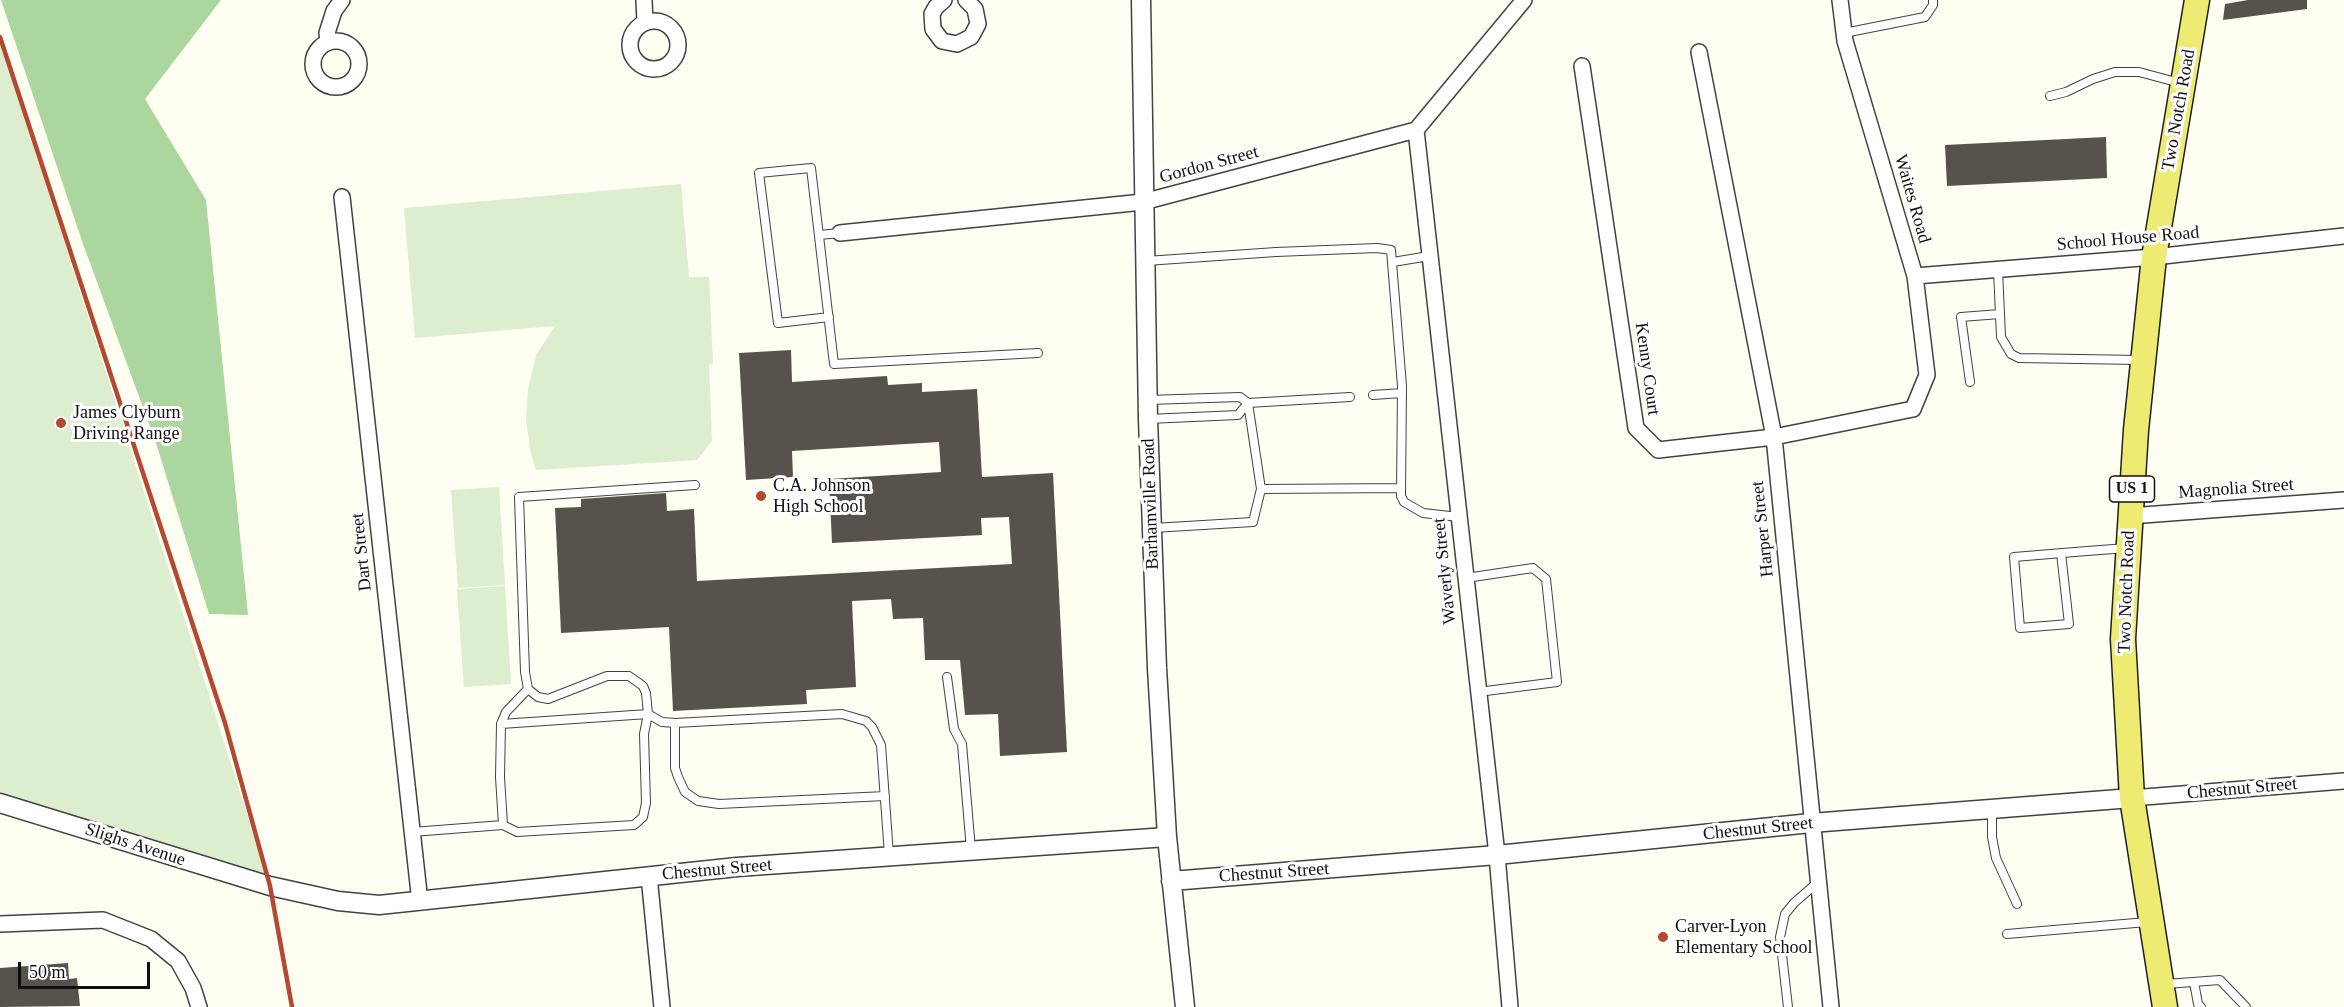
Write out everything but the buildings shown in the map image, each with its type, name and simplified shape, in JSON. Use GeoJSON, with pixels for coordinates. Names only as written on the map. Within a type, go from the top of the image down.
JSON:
{"type":"FeatureCollection","features":[{"type":"Feature","properties":{"kind":"main road","name":"Two Notch Road"},"geometry":{"type":"LineString","coordinates":[[2163,996],[2132,798],[2123,639],[2130,516],[2154,257],[2197,0]]}},
{"type":"Feature","properties":{"kind":"street"},"geometry":{"type":"LineString","coordinates":[[328,42],[327,33],[330,22],[342,0]]}},
{"type":"Feature","properties":{"kind":"street"},"geometry":{"type":"LineString","coordinates":[[644,0],[645,23]]}},
{"type":"Feature","properties":{"kind":"street"},"geometry":{"type":"LineString","coordinates":[[944,0],[932,14],[933,29],[942,40],[957,44],[971,37],[978,24],[975,9],[966,0]]}},
{"type":"Feature","properties":{"kind":"street","name":"Barhamville Road"},"geometry":{"type":"LineString","coordinates":[[1141,0],[1148,418],[1157,668],[1167,837],[1185,1007]]}},
{"type":"Feature","properties":{"kind":"street"},"geometry":{"type":"LineString","coordinates":[[1416,130],[1524,0]]}},
{"type":"Feature","properties":{"kind":"street","name":"Waites Road"},"geometry":{"type":"LineString","coordinates":[[1840,0],[1844,33],[1915,276],[1927,375],[1913,409]]}},
{"type":"Feature","properties":{"kind":"street","name":"Harper Street"},"geometry":{"type":"LineString","coordinates":[[1698,52],[1774,437],[1811,823],[1832,1007]]}},
{"type":"Feature","properties":{"kind":"street","name":"Kenny Court"},"geometry":{"type":"LineString","coordinates":[[1582,66],[1636,428],[1658,450],[1774,437],[1913,409]]}},
{"type":"Feature","properties":{"kind":"street","name":"Gordon Street"},"geometry":{"type":"LineString","coordinates":[[840,233],[1143,202],[1416,130]]}},
{"type":"Feature","properties":{"kind":"street","name":"Waverly Street"},"geometry":{"type":"LineString","coordinates":[[1416,130],[1497,855],[1510,1007]]}},
{"type":"Feature","properties":{"kind":"street","name":"Dart Street"},"geometry":{"type":"LineString","coordinates":[[342,197],[420,902]]}},
{"type":"Feature","properties":{"kind":"street","name":"School House Road"},"geometry":{"type":"LineString","coordinates":[[1915,276],[2154,257],[2344,236]]}},
{"type":"Feature","properties":{"kind":"street","name":"Magnolia Street"},"geometry":{"type":"LineString","coordinates":[[2130,516],[2344,500]]}},
{"type":"Feature","properties":{"kind":"street","name":"Chestnut Street"},"geometry":{"type":"LineString","coordinates":[[1172,880],[1497,855],[1811,823],[2344,781]]}},
{"type":"Feature","properties":{"kind":"street","name":"Slighs Avenue"},"geometry":{"type":"LineString","coordinates":[[0,803],[270,886]]}},
{"type":"Feature","properties":{"kind":"street","name":"Chestnut Street"},"geometry":{"type":"LineString","coordinates":[[270,886],[358,905],[420,902],[737,867],[1167,837]]}},
{"type":"Feature","properties":{"kind":"street"},"geometry":{"type":"LineString","coordinates":[[649,876],[662,1007]]}},
{"type":"Feature","properties":{"kind":"street"},"geometry":{"type":"LineString","coordinates":[[0,924],[103,920],[150,939],[178,961],[193,988],[199,1007]]}},
{"type":"Feature","properties":{"kind":"lane"},"geometry":{"type":"LineString","coordinates":[[1844,33],[1925,17],[1933,5],[1933,0]]}},
{"type":"Feature","properties":{"kind":"lane"},"geometry":{"type":"LineString","coordinates":[[2050,96],[2115,72],[2139,72],[2183,84]]}},
{"type":"Feature","properties":{"kind":"lane"},"geometry":{"type":"LineString","coordinates":[[829,317],[778,322],[759,173],[812,168],[819,235],[829,317],[834,364],[1038,353]]}},
{"type":"Feature","properties":{"kind":"lane"},"geometry":{"type":"LineString","coordinates":[[819,235],[840,233]]}},
{"type":"Feature","properties":{"kind":"lane"},"geometry":{"type":"LineString","coordinates":[[1146,261],[1377,248],[1391,250],[1402,393],[1400,488],[1404,502],[1423,513],[1458,517]]}},
{"type":"Feature","properties":{"kind":"lane"},"geometry":{"type":"LineString","coordinates":[[1393,262],[1430,256]]}},
{"type":"Feature","properties":{"kind":"lane"},"geometry":{"type":"LineString","coordinates":[[1998,270],[2001,337],[2010,354],[2019,358],[2143,360]]}},
{"type":"Feature","properties":{"kind":"lane"},"geometry":{"type":"LineString","coordinates":[[1970,382],[1961,316],[2000,314]]}},
{"type":"Feature","properties":{"kind":"lane"},"geometry":{"type":"LineString","coordinates":[[1373,395],[1402,393]]}},
{"type":"Feature","properties":{"kind":"lane"},"geometry":{"type":"LineString","coordinates":[[1148,400],[1240,398],[1248,403],[1350,397]]}},
{"type":"Feature","properties":{"kind":"lane"},"geometry":{"type":"LineString","coordinates":[[1148,418],[1238,415],[1248,403]]}},
{"type":"Feature","properties":{"kind":"lane"},"geometry":{"type":"LineString","coordinates":[[1151,528],[1253,522],[1261,489],[1248,403]]}},
{"type":"Feature","properties":{"kind":"lane"},"geometry":{"type":"LineString","coordinates":[[412,832],[503,825],[517,832],[634,825],[643,817],[646,803],[644,734],[648,714],[643,686],[629,676],[607,676],[548,699],[538,697],[528,689],[525,672],[519,497],[695,485]]}},
{"type":"Feature","properties":{"kind":"lane"},"geometry":{"type":"LineString","coordinates":[[1261,489],[1400,488]]}},
{"type":"Feature","properties":{"kind":"lane"},"geometry":{"type":"LineString","coordinates":[[2061,553],[2069,624],[2020,628],[2014,557],[2061,553],[2128,548]]}},
{"type":"Feature","properties":{"kind":"lane"},"geometry":{"type":"LineString","coordinates":[[1466,578],[1533,568],[1546,579],[1557,682],[1478,692]]}},
{"type":"Feature","properties":{"kind":"lane"},"geometry":{"type":"LineString","coordinates":[[947,677],[954,729],[962,744],[971,850]]}},
{"type":"Feature","properties":{"kind":"lane"},"geometry":{"type":"LineString","coordinates":[[503,825],[500,777],[501,724],[506,712],[528,689]]}},
{"type":"Feature","properties":{"kind":"lane"},"geometry":{"type":"LineString","coordinates":[[501,724],[648,714],[662,722],[675,723],[842,714],[858,717],[872,727],[881,745],[889,856]]}},
{"type":"Feature","properties":{"kind":"lane"},"geometry":{"type":"LineString","coordinates":[[675,723],[675,768],[685,792],[698,801],[719,804],[885,796]]}},
{"type":"Feature","properties":{"kind":"lane"},"geometry":{"type":"LineString","coordinates":[[1992,809],[1992,837],[1996,858],[2017,904]]}},
{"type":"Feature","properties":{"kind":"lane"},"geometry":{"type":"LineString","coordinates":[[1788,1007],[1780,937],[1785,914],[1818,882]]}},
{"type":"Feature","properties":{"kind":"lane"},"geometry":{"type":"LineString","coordinates":[[2007,934],[2152,922]]}},
{"type":"Feature","properties":{"kind":"lane"},"geometry":{"type":"LineString","coordinates":[[2163,996],[2194,982],[2220,980],[2232,999],[2246,1007]]}},
{"type":"Feature","properties":{"kind":"lane"},"geometry":{"type":"LineString","coordinates":[[2194,982],[2198,1004],[2201,1007]]}},
{"type":"Feature","properties":{"kind":"green space"},"geometry":{"type":"Polygon","coordinates":[[[1,0],[221,0],[145,99],[206,200],[248,615],[209,614],[156,443],[82,241],[1,0]]]}},
{"type":"Feature","properties":{"kind":"green space","name":"James Clyburn Driving Range"},"geometry":{"type":"Polygon","coordinates":[[[0,41],[270,886],[0,804],[0,41]]]}},
{"type":"Feature","properties":{"kind":"green space"},"geometry":{"type":"Polygon","coordinates":[[[681,184],[689,277],[709,277],[713,364],[709,365],[712,441],[697,460],[536,470],[526,420],[528,389],[536,355],[555,326],[415,338],[404,208],[681,184]]]}},
{"type":"Feature","properties":{"kind":"green space"},"geometry":{"type":"Polygon","coordinates":[[[499,487],[505,585],[458,588],[451,490],[499,487]]]}},
{"type":"Feature","properties":{"kind":"green space"},"geometry":{"type":"Polygon","coordinates":[[[505,586],[511,684],[464,687],[457,589],[505,586]]]}},
{"type":"Feature","properties":{"kind":"railway"},"geometry":{"type":"LineString","coordinates":[[0,37],[225,723],[270,886],[292,1007]]}},
{"type":"Feature","properties":{"kind":"place","name":"James Clyburn Driving Range"},"geometry":{"type":"Point","coordinates":[61,423]}},
{"type":"Feature","properties":{"kind":"place","name":"C.A. Johnson High School"},"geometry":{"type":"Point","coordinates":[761,496]}},
{"type":"Feature","properties":{"kind":"place","name":"Carver-Lyon Elementary School"},"geometry":{"type":"Point","coordinates":[1663,937]}}]}
